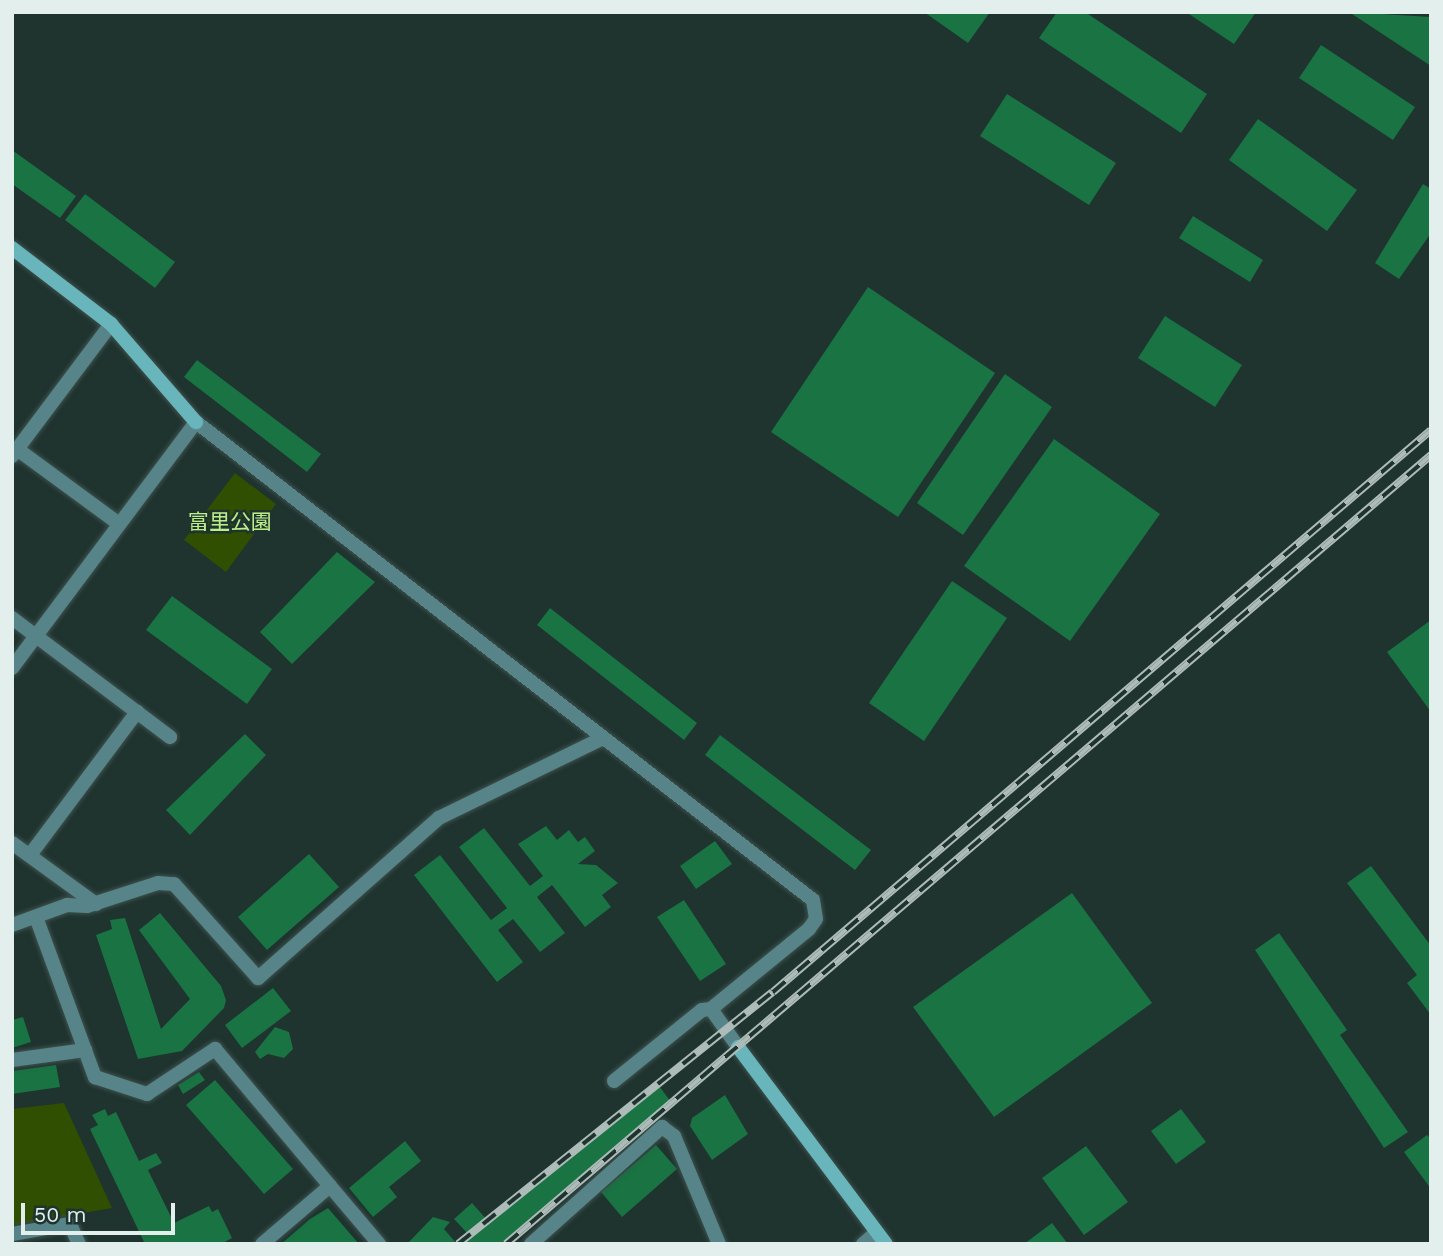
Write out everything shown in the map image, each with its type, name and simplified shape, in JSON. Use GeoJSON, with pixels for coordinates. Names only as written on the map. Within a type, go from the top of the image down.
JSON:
{"type":"FeatureCollection","features":[{"type":"Feature","properties":{"kind":"street"},"geometry":{"type":"LineString","coordinates":[[12,248],[111,324],[195,422],[813,900],[816,919],[809,929],[711,1009],[702,1010],[614,1081]]}},
{"type":"Feature","properties":{"kind":"street"},"geometry":{"type":"LineString","coordinates":[[111,324],[15,453],[119,524]]}},
{"type":"Feature","properties":{"kind":"street"},"geometry":{"type":"LineString","coordinates":[[12,668],[195,422]]}},
{"type":"Feature","properties":{"kind":"street"},"geometry":{"type":"LineString","coordinates":[[12,618],[170,737]]}},
{"type":"Feature","properties":{"kind":"street"},"geometry":{"type":"LineString","coordinates":[[30,855],[137,712]]}},
{"type":"Feature","properties":{"kind":"street"},"geometry":{"type":"LineString","coordinates":[[12,925],[67,905],[96,904],[158,883],[174,884],[258,978],[439,818],[603,738]]}},
{"type":"Feature","properties":{"kind":"street"},"geometry":{"type":"LineString","coordinates":[[12,843],[96,904]]}},
{"type":"Feature","properties":{"kind":"street"},"geometry":{"type":"LineString","coordinates":[[36,917],[96,1077],[147,1094],[215,1049],[379,1244]]}},
{"type":"Feature","properties":{"kind":"street"},"geometry":{"type":"LineString","coordinates":[[711,1009],[881,1238],[863,1244]]}},
{"type":"Feature","properties":{"kind":"street"},"geometry":{"type":"LineString","coordinates":[[12,1060],[85,1050]]}},
{"type":"Feature","properties":{"kind":"street"},"geometry":{"type":"LineString","coordinates":[[531,1244],[667,1123],[719,1244]]}},
{"type":"Feature","properties":{"kind":"street"},"geometry":{"type":"LineString","coordinates":[[262,1244],[330,1186]]}},
{"type":"Feature","properties":{"kind":"street"},"geometry":{"type":"LineString","coordinates":[[12,1234],[70,1224],[79,1244]]}},
{"type":"Feature","properties":{"kind":"green space","name":"富里公園"},"geometry":{"type":"Polygon","coordinates":[[[235,473],[276,504],[226,572],[184,540],[235,473]]]}},
{"type":"Feature","properties":{"kind":"green space"},"geometry":{"type":"Polygon","coordinates":[[[64,1103],[112,1208],[12,1225],[12,1109],[64,1103]]]}},
{"type":"Feature","properties":{"kind":"building"},"geometry":{"type":"Polygon","coordinates":[[[924,12],[990,12],[968,43],[924,12]]]}},
{"type":"Feature","properties":{"kind":"building"},"geometry":{"type":"Polygon","coordinates":[[[1057,12],[1085,12],[1207,94],[1181,133],[1039,38],[1057,12]]]}},
{"type":"Feature","properties":{"kind":"building"},"geometry":{"type":"Polygon","coordinates":[[[1186,12],[1256,12],[1234,44],[1186,12]]]}},
{"type":"Feature","properties":{"kind":"building"},"geometry":{"type":"Polygon","coordinates":[[[1349,12],[1431,17],[1431,66],[1349,12]]]}},
{"type":"Feature","properties":{"kind":"building"},"geometry":{"type":"Polygon","coordinates":[[[1321,45],[1415,107],[1393,140],[1299,78],[1321,45]]]}},
{"type":"Feature","properties":{"kind":"building"},"geometry":{"type":"Polygon","coordinates":[[[1007,94],[1116,163],[1089,205],[980,136],[1007,94]]]}},
{"type":"Feature","properties":{"kind":"building"},"geometry":{"type":"Polygon","coordinates":[[[1258,119],[1357,190],[1327,231],[1229,160],[1258,119]]]}},
{"type":"Feature","properties":{"kind":"building"},"geometry":{"type":"Polygon","coordinates":[[[12,150],[76,196],[60,218],[12,184],[12,150]]]}},
{"type":"Feature","properties":{"kind":"building"},"geometry":{"type":"Polygon","coordinates":[[[1423,184],[1431,189],[1431,233],[1399,279],[1375,263],[1423,184]]]}},
{"type":"Feature","properties":{"kind":"building"},"geometry":{"type":"Polygon","coordinates":[[[85,194],[175,262],[155,288],[65,220],[85,194]]]}},
{"type":"Feature","properties":{"kind":"building"},"geometry":{"type":"Polygon","coordinates":[[[1193,216],[1263,260],[1250,282],[1179,238],[1193,216]]]}},
{"type":"Feature","properties":{"kind":"building"},"geometry":{"type":"Polygon","coordinates":[[[868,287],[995,373],[898,517],[771,432],[868,287]]]}},
{"type":"Feature","properties":{"kind":"building"},"geometry":{"type":"Polygon","coordinates":[[[1165,316],[1242,365],[1215,407],[1138,358],[1165,316]]]}},
{"type":"Feature","properties":{"kind":"building"},"geometry":{"type":"Polygon","coordinates":[[[197,360],[321,454],[307,472],[184,377],[197,360]]]}},
{"type":"Feature","properties":{"kind":"building"},"geometry":{"type":"Polygon","coordinates":[[[1005,374],[1052,407],[963,535],[917,503],[1005,374]]]}},
{"type":"Feature","properties":{"kind":"building"},"geometry":{"type":"Polygon","coordinates":[[[1054,439],[1160,514],[1070,641],[964,566],[1054,439]]]}},
{"type":"Feature","properties":{"kind":"building"},"geometry":{"type":"Polygon","coordinates":[[[337,552],[375,582],[292,664],[260,632],[337,552]]]}},
{"type":"Feature","properties":{"kind":"building"},"geometry":{"type":"Polygon","coordinates":[[[952,581],[1007,618],[924,741],[869,703],[952,581]]]}},
{"type":"Feature","properties":{"kind":"building"},"geometry":{"type":"Polygon","coordinates":[[[172,596],[272,669],[247,704],[146,630],[172,596]]]}},
{"type":"Feature","properties":{"kind":"building"},"geometry":{"type":"Polygon","coordinates":[[[550,608],[697,723],[684,740],[537,625],[550,608]]]}},
{"type":"Feature","properties":{"kind":"building"},"geometry":{"type":"Polygon","coordinates":[[[1431,620],[1431,712],[1387,652],[1431,620]]]}},
{"type":"Feature","properties":{"kind":"building"},"geometry":{"type":"Polygon","coordinates":[[[245,734],[266,755],[190,835],[166,810],[245,734]]]}},
{"type":"Feature","properties":{"kind":"building"},"geometry":{"type":"Polygon","coordinates":[[[720,735],[871,850],[855,870],[705,755],[720,735]]]}},
{"type":"Feature","properties":{"kind":"building"},"geometry":{"type":"Polygon","coordinates":[[[546,826],[557,840],[569,830],[578,842],[585,837],[595,851],[578,864],[596,865],[618,883],[602,895],[611,907],[585,927],[552,885],[537,897],[565,933],[540,952],[513,919],[498,930],[523,962],[497,982],[414,875],[440,855],[491,920],[507,908],[459,847],[484,828],[530,886],[543,876],[518,844],[546,826]]]}},
{"type":"Feature","properties":{"kind":"building"},"geometry":{"type":"Polygon","coordinates":[[[715,841],[732,864],[696,889],[680,866],[715,841]]]}},
{"type":"Feature","properties":{"kind":"building"},"geometry":{"type":"Polygon","coordinates":[[[309,854],[339,887],[267,950],[238,917],[309,854]]]}},
{"type":"Feature","properties":{"kind":"building"},"geometry":{"type":"Polygon","coordinates":[[[1371,866],[1431,946],[1431,1015],[1407,983],[1417,975],[1347,883],[1371,866]]]}},
{"type":"Feature","properties":{"kind":"building"},"geometry":{"type":"Polygon","coordinates":[[[1072,893],[1152,1003],[994,1117],[913,1007],[1072,893]]]}},
{"type":"Feature","properties":{"kind":"building"},"geometry":{"type":"Polygon","coordinates":[[[684,900],[726,964],[700,981],[657,917],[684,900]]]}},
{"type":"Feature","properties":{"kind":"building"},"geometry":{"type":"Polygon","coordinates":[[[160,913],[221,986],[226,1000],[224,1008],[182,1051],[138,1059],[96,935],[112,929],[110,920],[125,918],[161,1029],[190,999],[139,930],[160,913]]]}},
{"type":"Feature","properties":{"kind":"building"},"geometry":{"type":"Polygon","coordinates":[[[1279,933],[1347,1030],[1340,1035],[1408,1132],[1384,1148],[1255,950],[1279,933]]]}},
{"type":"Feature","properties":{"kind":"building"},"geometry":{"type":"Polygon","coordinates":[[[273,988],[291,1011],[242,1048],[225,1025],[273,988]]]}},
{"type":"Feature","properties":{"kind":"building"},"geometry":{"type":"Polygon","coordinates":[[[23,1017],[31,1042],[12,1048],[12,1020],[23,1017]]]}},
{"type":"Feature","properties":{"kind":"building"},"geometry":{"type":"Polygon","coordinates":[[[275,1027],[289,1032],[293,1049],[284,1058],[268,1054],[260,1059],[255,1052],[275,1027]]]}},
{"type":"Feature","properties":{"kind":"building"},"geometry":{"type":"Polygon","coordinates":[[[56,1065],[60,1087],[12,1094],[12,1071],[56,1065]]]}},
{"type":"Feature","properties":{"kind":"building"},"geometry":{"type":"Polygon","coordinates":[[[199,1072],[205,1080],[183,1094],[178,1085],[199,1072]]]}},
{"type":"Feature","properties":{"kind":"building"},"geometry":{"type":"Polygon","coordinates":[[[215,1080],[293,1169],[264,1194],[186,1105],[215,1080]]]}},
{"type":"Feature","properties":{"kind":"building"},"geometry":{"type":"Polygon","coordinates":[[[657,1083],[671,1102],[501,1244],[460,1244],[470,1236],[454,1219],[472,1203],[488,1221],[657,1083]]]}},
{"type":"Feature","properties":{"kind":"building"},"geometry":{"type":"Polygon","coordinates":[[[725,1095],[748,1134],[712,1160],[690,1126],[692,1118],[725,1095]]]}},
{"type":"Feature","properties":{"kind":"building"},"geometry":{"type":"Polygon","coordinates":[[[105,1109],[108,1116],[116,1112],[139,1161],[156,1153],[162,1163],[148,1170],[174,1223],[209,1206],[212,1212],[218,1209],[232,1238],[221,1244],[145,1244],[90,1129],[98,1125],[92,1115],[105,1109]]]}},
{"type":"Feature","properties":{"kind":"building"},"geometry":{"type":"Polygon","coordinates":[[[1181,1109],[1206,1142],[1176,1164],[1151,1131],[1181,1109]]]}},
{"type":"Feature","properties":{"kind":"building"},"geometry":{"type":"Polygon","coordinates":[[[1427,1135],[1431,1139],[1431,1189],[1404,1152],[1427,1135]]]}},
{"type":"Feature","properties":{"kind":"building"},"geometry":{"type":"Polygon","coordinates":[[[405,1141],[421,1161],[389,1187],[397,1197],[373,1217],[349,1188],[405,1141]]]}},
{"type":"Feature","properties":{"kind":"building"},"geometry":{"type":"Polygon","coordinates":[[[656,1145],[677,1169],[622,1217],[601,1192],[656,1145]]]}},
{"type":"Feature","properties":{"kind":"building"},"geometry":{"type":"Polygon","coordinates":[[[1086,1146],[1128,1202],[1084,1235],[1042,1178],[1086,1146]]]}},
{"type":"Feature","properties":{"kind":"building"},"geometry":{"type":"Polygon","coordinates":[[[328,1208],[359,1244],[281,1244],[310,1219],[328,1208]]]}},
{"type":"Feature","properties":{"kind":"building"},"geometry":{"type":"Polygon","coordinates":[[[433,1217],[450,1222],[444,1229],[457,1244],[407,1244],[433,1217]]]}},
{"type":"Feature","properties":{"kind":"building"},"geometry":{"type":"Polygon","coordinates":[[[1052,1223],[1068,1244],[1024,1244],[1052,1223]]]}},
{"type":"Feature","properties":{"kind":"railway"},"geometry":{"type":"LineString","coordinates":[[458,1244],[773,992],[1431,430]]}},
{"type":"Feature","properties":{"kind":"railway"},"geometry":{"type":"LineString","coordinates":[[506,1244],[1431,455]]}}]}
